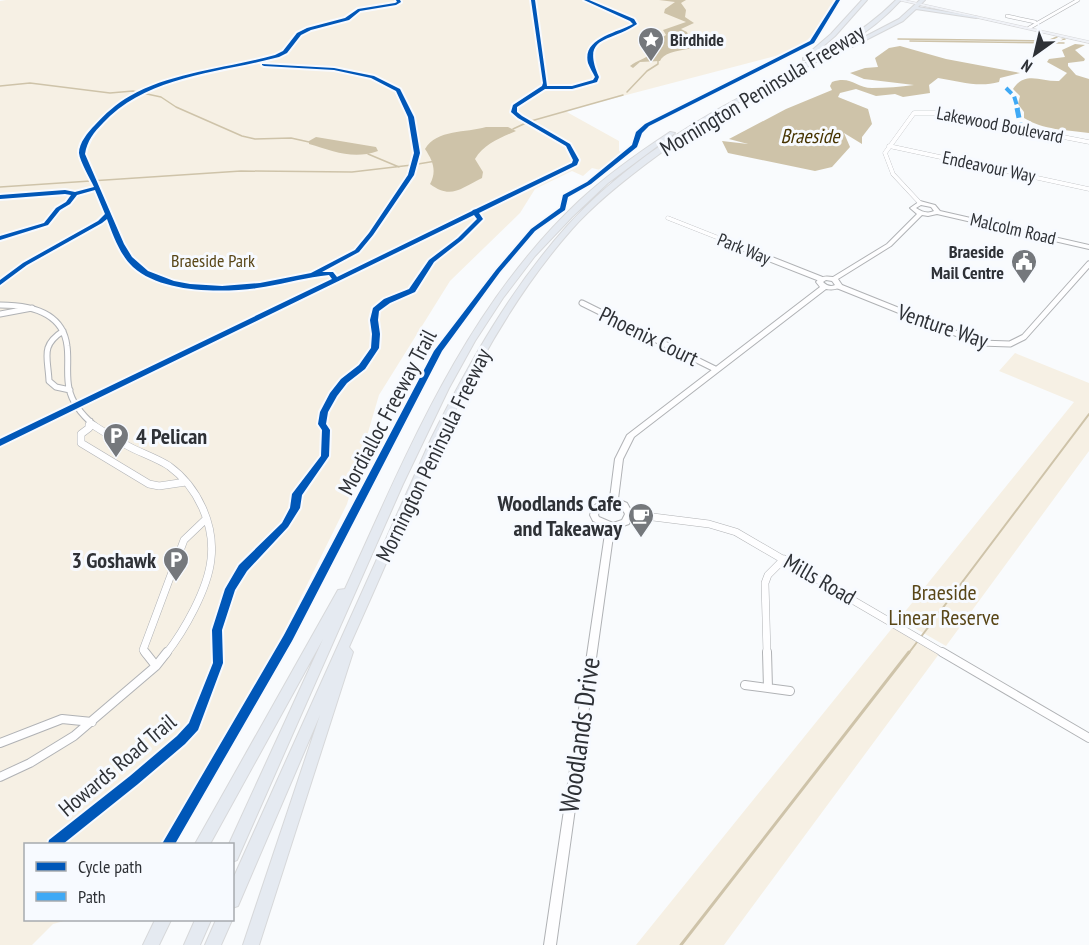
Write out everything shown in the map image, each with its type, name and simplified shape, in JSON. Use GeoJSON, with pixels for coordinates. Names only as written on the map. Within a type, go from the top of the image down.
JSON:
{"type":"FeatureCollection","features":[{"type":"Feature","properties":{"kind":"highway"},"geometry":{"type":"LineString","coordinates":[[858,7],[860,0]]}},
{"type":"Feature","properties":{"kind":"highway"},"geometry":{"type":"LineString","coordinates":[[805,59],[833,35],[865,0]]}},
{"type":"Feature","properties":{"kind":"highway","name":"Mornington Peninsula Freeway"},"geometry":{"type":"LineString","coordinates":[[234,895],[433,444],[475,363],[517,294],[591,201],[632,162],[695,118],[856,30],[895,1]]}},
{"type":"Feature","properties":{"kind":"highway","name":"Mornington Peninsula Freeway"},"geometry":{"type":"LineString","coordinates":[[234,851],[435,405],[461,358],[509,284],[569,215],[702,122],[736,101],[813,62],[861,32],[895,1]]}},
{"type":"Feature","properties":{"kind":"highway"},"geometry":{"type":"LineString","coordinates":[[813,62],[881,32],[919,3],[976,17]]}},
{"type":"Feature","properties":{"kind":"highway"},"geometry":{"type":"LineString","coordinates":[[203,843],[343,592],[416,439],[435,405]]}},
{"type":"Feature","properties":{"kind":"highway"},"geometry":{"type":"LineString","coordinates":[[251,945],[368,589]]}},
{"type":"Feature","properties":{"kind":"highway"},"geometry":{"type":"LineString","coordinates":[[151,945],[163,921]]}},
{"type":"Feature","properties":{"kind":"highway"},"geometry":{"type":"LineString","coordinates":[[192,945],[203,921]]}},
{"type":"Feature","properties":{"kind":"highway"},"geometry":{"type":"LineString","coordinates":[[213,945],[224,921]]}},
{"type":"Feature","properties":{"kind":"main road"},"geometry":{"type":"LineString","coordinates":[[895,1],[932,2],[1089,41]]}},
{"type":"Feature","properties":{"kind":"main road"},"geometry":{"type":"LineString","coordinates":[[976,17],[1033,26]]}},
{"type":"Feature","properties":{"kind":"street"},"geometry":{"type":"LineString","coordinates":[[1007,16],[1033,26],[1078,0]]}},
{"type":"Feature","properties":{"kind":"street","name":"Lakewood Boulevard"},"geometry":{"type":"LineString","coordinates":[[889,146],[910,116],[921,111],[1089,142]]}},
{"type":"Feature","properties":{"kind":"street"},"geometry":{"type":"LineString","coordinates":[[889,146],[885,153],[886,164],[920,203],[933,206],[937,212],[921,213],[913,208],[920,203]]}},
{"type":"Feature","properties":{"kind":"street","name":"Endeavour Way"},"geometry":{"type":"LineString","coordinates":[[889,146],[1089,189]]}},
{"type":"Feature","properties":{"kind":"street","name":"Malcolm Road"},"geometry":{"type":"LineString","coordinates":[[937,212],[1089,247]]}},
{"type":"Feature","properties":{"kind":"street"},"geometry":{"type":"LineString","coordinates":[[614,501],[620,459],[631,435],[822,283],[836,283],[876,254],[921,213]]}},
{"type":"Feature","properties":{"kind":"street","name":"Park Way"},"geometry":{"type":"LineString","coordinates":[[668,218],[822,283]]}},
{"type":"Feature","properties":{"kind":"street","name":"Venture Way"},"geometry":{"type":"LineString","coordinates":[[836,283],[969,339],[1002,345],[1017,342],[1024,337],[1089,264]]}},
{"type":"Feature","properties":{"kind":"street","name":"Phoenix Court"},"geometry":{"type":"LineString","coordinates":[[582,303],[715,369]]}},
{"type":"Feature","properties":{"kind":"street"},"geometry":{"type":"LineString","coordinates":[[0,305],[25,305],[52,318],[62,326],[67,345],[70,390],[77,408],[90,421],[121,442],[169,466],[186,482],[204,508],[211,560],[182,633],[156,666],[92,722],[30,764],[0,777]]}},
{"type":"Feature","properties":{"kind":"street"},"geometry":{"type":"LineString","coordinates":[[0,314],[33,308]]}},
{"type":"Feature","properties":{"kind":"street"},"geometry":{"type":"LineString","coordinates":[[63,331],[52,338],[47,345],[49,381],[56,387],[70,390]]}},
{"type":"Feature","properties":{"kind":"street"},"geometry":{"type":"LineString","coordinates":[[90,421],[89,428],[81,434],[81,443],[149,484],[159,486],[186,482]]}},
{"type":"Feature","properties":{"kind":"street"},"geometry":{"type":"LineString","coordinates":[[614,501],[623,504],[629,514],[622,524],[610,526],[596,519],[594,512],[603,502],[614,501]]}},
{"type":"Feature","properties":{"kind":"street","name":"Mills Road"},"geometry":{"type":"LineString","coordinates":[[629,514],[709,524],[736,532],[1089,738]]}},
{"type":"Feature","properties":{"kind":"street"},"geometry":{"type":"LineString","coordinates":[[156,666],[143,650],[184,540],[207,519]]}},
{"type":"Feature","properties":{"kind":"street","name":"Woodlands Drive"},"geometry":{"type":"LineString","coordinates":[[550,945],[610,526]]}},
{"type":"Feature","properties":{"kind":"street"},"geometry":{"type":"LineString","coordinates":[[768,688],[765,583],[768,575],[784,559]]}},
{"type":"Feature","properties":{"kind":"street"},"geometry":{"type":"LineString","coordinates":[[745,685],[790,691]]}},
{"type":"Feature","properties":{"kind":"street"},"geometry":{"type":"LineString","coordinates":[[0,743],[62,719],[92,722]]}},
{"type":"Feature","properties":{"kind":"green space","name":"Braeside Park"},"geometry":{"type":"Polygon","coordinates":[[[837,0],[816,32],[795,51],[565,111],[619,141],[619,151],[624,154],[609,163],[607,168],[600,170],[592,168],[583,176],[572,171],[535,189],[520,213],[450,281],[379,395],[347,504],[259,682],[162,843],[24,843],[24,921],[64,921],[53,924],[32,945],[0,945],[0,1],[837,0]]]}},
{"type":"Feature","properties":{"kind":"green space","name":"Braeside Linear Reserve"},"geometry":{"type":"Polygon","coordinates":[[[1015,353],[1089,383],[1089,451],[946,646],[899,619],[1074,402],[999,371],[1015,353]]]}},
{"type":"Feature","properties":{"kind":"green space"},"geometry":{"type":"Polygon","coordinates":[[[893,627],[939,654],[724,945],[636,945],[893,627]]]}},
{"type":"Feature","properties":{"kind":"water"},"geometry":{"type":"Polygon","coordinates":[[[659,0],[686,0],[681,3],[686,10],[685,17],[694,23],[681,29],[687,32],[689,38],[696,43],[705,36],[724,38],[726,41],[711,46],[680,50],[664,56],[660,61],[640,62],[633,68],[630,66],[653,51],[648,46],[666,35],[663,30],[686,22],[664,13],[665,9],[675,2],[659,0]]]}},
{"type":"Feature","properties":{"kind":"water"},"geometry":{"type":"Polygon","coordinates":[[[1075,44],[1085,45],[1075,50],[1085,59],[1068,63],[1068,66],[1076,75],[1089,79],[1089,133],[1047,127],[1024,118],[1024,112],[1018,104],[1020,96],[1013,89],[1018,83],[1028,78],[1059,81],[1067,73],[1047,62],[1049,59],[1065,57],[1062,50],[1075,44]]]}},
{"type":"Feature","properties":{"kind":"water","name":"Braeside"},"geometry":{"type":"Polygon","coordinates":[[[900,46],[946,59],[1020,73],[1000,78],[999,82],[991,84],[938,78],[929,85],[930,93],[903,97],[895,94],[876,96],[856,89],[840,93],[838,97],[868,109],[872,124],[862,137],[862,144],[844,133],[850,147],[832,167],[815,171],[728,153],[722,141],[748,144],[729,139],[786,109],[832,90],[830,86],[832,82],[844,80],[872,88],[914,85],[864,79],[850,73],[878,67],[875,58],[889,48],[900,46]]]}},
{"type":"Feature","properties":{"kind":"water"},"geometry":{"type":"Polygon","coordinates":[[[486,127],[508,127],[516,131],[493,142],[475,159],[483,172],[482,178],[462,189],[450,192],[437,189],[430,184],[433,166],[425,149],[430,143],[444,135],[486,127]]]}},
{"type":"Feature","properties":{"kind":"water"},"geometry":{"type":"Polygon","coordinates":[[[316,137],[376,147],[378,151],[360,155],[335,152],[309,144],[309,141],[316,137]]]}},
{"type":"Feature","properties":{"kind":"waterway"},"geometry":{"type":"LineString","coordinates":[[1050,40],[1057,37]]}},
{"type":"Feature","properties":{"kind":"waterway"},"geometry":{"type":"LineString","coordinates":[[898,39],[1048,41]]}},
{"type":"Feature","properties":{"kind":"waterway"},"geometry":{"type":"LineString","coordinates":[[1052,41],[1065,39]]}},
{"type":"Feature","properties":{"kind":"waterway"},"geometry":{"type":"LineString","coordinates":[[910,41],[1064,43]]}},
{"type":"Feature","properties":{"kind":"waterway"},"geometry":{"type":"LineString","coordinates":[[627,92],[647,71],[658,64],[658,61]]}},
{"type":"Feature","properties":{"kind":"waterway"},"geometry":{"type":"LineString","coordinates":[[0,86],[30,83],[110,93],[133,91],[161,97],[176,107],[242,136],[255,139],[291,138],[309,142]]}},
{"type":"Feature","properties":{"kind":"waterway"},"geometry":{"type":"LineString","coordinates":[[531,121],[623,95]]}},
{"type":"Feature","properties":{"kind":"waterway"},"geometry":{"type":"LineString","coordinates":[[513,129],[528,122]]}},
{"type":"Feature","properties":{"kind":"waterway"},"geometry":{"type":"LineString","coordinates":[[368,154],[398,167]]}},
{"type":"Feature","properties":{"kind":"waterway"},"geometry":{"type":"LineString","coordinates":[[418,164],[436,161]]}},
{"type":"Feature","properties":{"kind":"waterway"},"geometry":{"type":"LineString","coordinates":[[398,167],[412,165]]}},
{"type":"Feature","properties":{"kind":"waterway"},"geometry":{"type":"LineString","coordinates":[[0,187],[241,171],[352,172],[398,167]]}},
{"type":"Feature","properties":{"kind":"waterway"},"geometry":{"type":"LineString","coordinates":[[908,654],[1089,414]]}},
{"type":"Feature","properties":{"kind":"waterway"},"geometry":{"type":"LineString","coordinates":[[681,945],[909,652]]}},
{"type":"Feature","properties":{"kind":"marked path"},"geometry":{"type":"LineString","coordinates":[[1006,88],[1014,96],[1020,123]]}},
{"type":"Feature","properties":{"kind":"cycle path"},"geometry":{"type":"LineString","coordinates":[[335,279],[331,273],[260,286],[206,288],[173,283],[145,273],[129,259],[121,244],[82,154],[86,141],[94,129],[111,111],[132,97],[178,79],[277,56],[285,52],[299,34],[309,29],[347,19],[359,10],[396,4],[398,0]]}},
{"type":"Feature","properties":{"kind":"cycle path"},"geometry":{"type":"LineString","coordinates":[[0,443],[575,164],[576,160],[568,145],[514,112],[515,106],[544,87],[545,83],[533,0]]}},
{"type":"Feature","properties":{"kind":"cycle path"},"geometry":{"type":"LineString","coordinates":[[544,87],[572,88],[595,81],[597,77],[591,64],[590,54],[593,46],[635,24],[632,20],[586,0]]}},
{"type":"Feature","properties":{"kind":"cycle path","name":"Mordialloc Freeway Trail"},"geometry":{"type":"LineString","coordinates":[[169,843],[288,638],[438,351],[498,271],[533,230],[563,209],[565,196],[589,183],[635,146],[639,132],[647,125],[812,42],[838,0]]}},
{"type":"Feature","properties":{"kind":"cycle path"},"geometry":{"type":"LineString","coordinates":[[264,65],[334,69],[372,77],[398,90],[411,117],[417,153],[411,175],[357,251],[314,273]]}},
{"type":"Feature","properties":{"kind":"cycle path"},"geometry":{"type":"LineString","coordinates":[[0,197],[65,192],[75,194],[96,188]]}},
{"type":"Feature","properties":{"kind":"cycle path"},"geometry":{"type":"LineString","coordinates":[[0,238],[46,224],[75,194]]}},
{"type":"Feature","properties":{"kind":"cycle path","name":"Howards Road Trail"},"geometry":{"type":"LineString","coordinates":[[55,843],[134,780],[194,726],[218,663],[217,630],[230,589],[243,568],[285,525],[295,508],[297,494],[325,456],[326,430],[322,424],[324,412],[344,381],[362,367],[375,348],[376,310],[387,301],[412,290],[431,261],[460,239],[480,219],[475,211]]}},
{"type":"Feature","properties":{"kind":"cycle path"},"geometry":{"type":"LineString","coordinates":[[0,283],[25,264],[100,222],[107,215]]}},
{"type":"Feature","properties":{"kind":"place","name":"Birdhide"},"geometry":{"type":"Point","coordinates":[651,63]}},
{"type":"Feature","properties":{"kind":"place","name":"Braeside Mail Centre"},"geometry":{"type":"Point","coordinates":[1024,285]}},
{"type":"Feature","properties":{"kind":"place","name":"4 Pelican"},"geometry":{"type":"Point","coordinates":[116,459]}},
{"type":"Feature","properties":{"kind":"place","name":"Woodlands Cafe and Takeaway"},"geometry":{"type":"Point","coordinates":[641,539]}},
{"type":"Feature","properties":{"kind":"place","name":"3 Goshawk"},"geometry":{"type":"Point","coordinates":[176,583]}}]}
